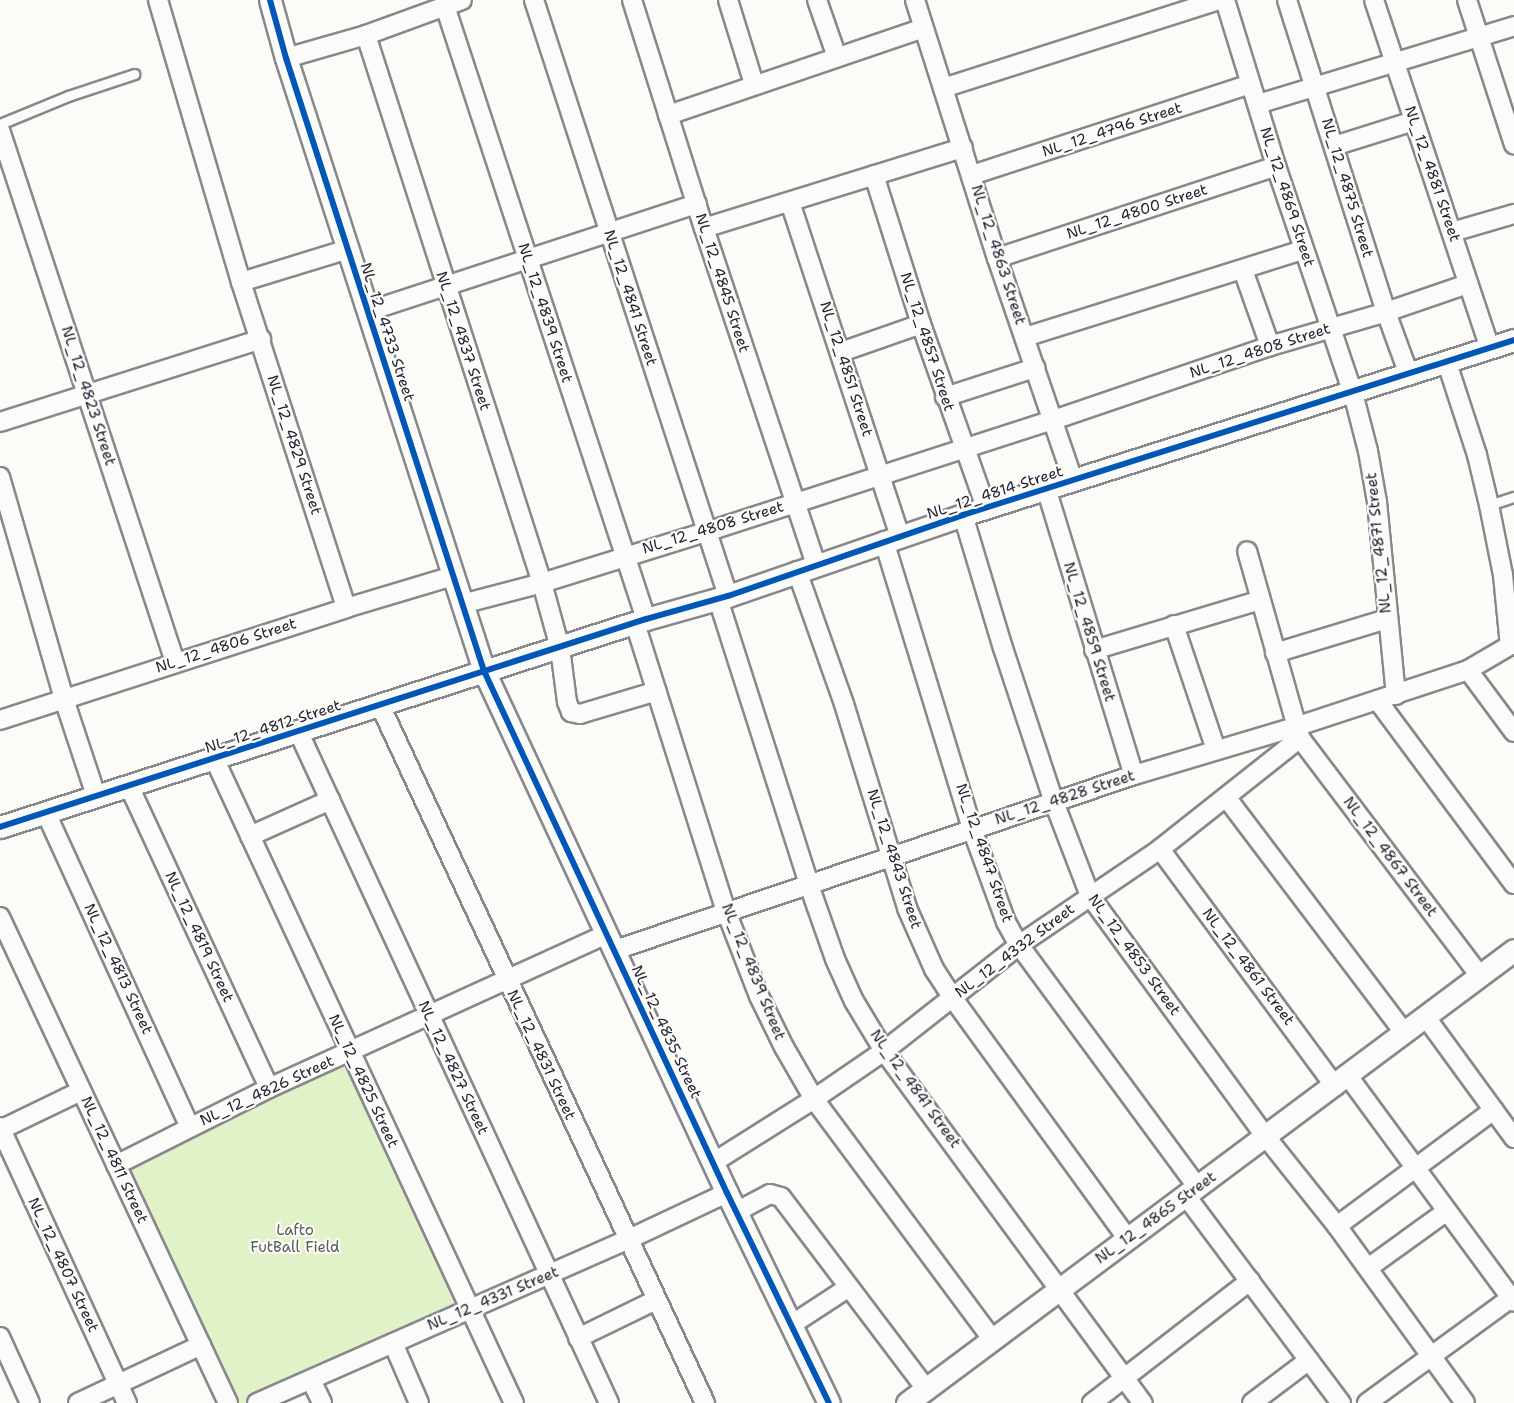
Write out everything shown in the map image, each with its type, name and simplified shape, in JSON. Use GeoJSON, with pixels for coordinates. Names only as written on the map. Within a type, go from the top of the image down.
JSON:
{"type":"FeatureCollection","features":[{"type":"Feature","properties":{"kind":"street","name":"NL_12_4829 Street"},"geometry":{"type":"LineString","coordinates":[[158,0],[241,282],[346,608]]}},
{"type":"Feature","properties":{"kind":"street","name":"NL_12_4733 Street"},"geometry":{"type":"LineString","coordinates":[[270,0],[286,58],[484,671]]}},
{"type":"Feature","properties":{"kind":"street","name":"NL_12_4841 Street"},"geometry":{"type":"LineString","coordinates":[[534,0],[706,532],[723,597],[809,885],[835,959],[854,1001],[884,1051],[1061,1288],[1143,1403]]}},
{"type":"Feature","properties":{"kind":"street","name":"NL_12_4845 Street"},"geometry":{"type":"LineString","coordinates":[[632,0],[795,503],[806,567]]}},
{"type":"Feature","properties":{"kind":"street"},"geometry":{"type":"LineString","coordinates":[[728,0],[754,84]]}},
{"type":"Feature","properties":{"kind":"street"},"geometry":{"type":"LineString","coordinates":[[817,0],[837,57]]}},
{"type":"Feature","properties":{"kind":"street","name":"NL_12_4863 Street"},"geometry":{"type":"LineString","coordinates":[[915,0],[997,258],[1073,480]]}},
{"type":"Feature","properties":{"kind":"street"},"geometry":{"type":"LineString","coordinates":[[944,88],[1218,0]]}},
{"type":"Feature","properties":{"kind":"street","name":"NL_12_4869 Street"},"geometry":{"type":"LineString","coordinates":[[1225,0],[1303,250],[1353,393]]}},
{"type":"Feature","properties":{"kind":"street","name":"NL_12_4875 Street"},"geometry":{"type":"LineString","coordinates":[[1287,0],[1386,312],[1409,375]]}},
{"type":"Feature","properties":{"kind":"street","name":"NL_12_4881 Street"},"geometry":{"type":"LineString","coordinates":[[1374,0],[1490,349]]}},
{"type":"Feature","properties":{"kind":"street"},"geometry":{"type":"LineString","coordinates":[[1467,0],[1514,145]]}},
{"type":"Feature","properties":{"kind":"street"},"geometry":{"type":"LineString","coordinates":[[286,58],[366,35],[454,3]]}},
{"type":"Feature","properties":{"kind":"street","name":"NL_12_4839 Street"},"geometry":{"type":"LineString","coordinates":[[454,3],[527,258],[623,555],[657,691],[726,911],[759,996],[784,1047],[814,1099],[992,1340]]}},
{"type":"Feature","properties":{"kind":"street"},"geometry":{"type":"LineString","coordinates":[[1258,104],[1514,26]]}},
{"type":"Feature","properties":{"kind":"street"},"geometry":{"type":"LineString","coordinates":[[668,115],[923,28]]}},
{"type":"Feature","properties":{"kind":"street","name":"NL_12_4837 Street"},"geometry":{"type":"LineString","coordinates":[[366,35],[542,583],[560,648],[567,702],[571,712],[580,714],[657,691]]}},
{"type":"Feature","properties":{"kind":"street","name":"NL_12_4796 Street"},"geometry":{"type":"LineString","coordinates":[[972,175],[1251,84]]}},
{"type":"Feature","properties":{"kind":"street"},"geometry":{"type":"LineString","coordinates":[[1334,146],[1414,121]]}},
{"type":"Feature","properties":{"kind":"street","name":"NL_12_4823 Street"},"geometry":{"type":"LineString","coordinates":[[0,130],[175,662]]}},
{"type":"Feature","properties":{"kind":"street"},"geometry":{"type":"LineString","coordinates":[[704,228],[963,148]]}},
{"type":"Feature","properties":{"kind":"street","name":"NL_12_4800 Street"},"geometry":{"type":"LineString","coordinates":[[997,258],[1276,166]]}},
{"type":"Feature","properties":{"kind":"street","name":"NL_12_4857 Street"},"geometry":{"type":"LineString","coordinates":[[874,175],[962,448],[986,508]]}},
{"type":"Feature","properties":{"kind":"street","name":"NL_12_4851 Street"},"geometry":{"type":"LineString","coordinates":[[790,201],[879,474],[892,538]]}},
{"type":"Feature","properties":{"kind":"street"},"geometry":{"type":"LineString","coordinates":[[369,311],[697,204]]}},
{"type":"Feature","properties":{"kind":"street"},"geometry":{"type":"LineString","coordinates":[[1452,232],[1514,214]]}},
{"type":"Feature","properties":{"kind":"street"},"geometry":{"type":"LineString","coordinates":[[241,282],[348,249]]}},
{"type":"Feature","properties":{"kind":"street"},"geometry":{"type":"LineString","coordinates":[[1025,337],[1303,250]]}},
{"type":"Feature","properties":{"kind":"street"},"geometry":{"type":"LineString","coordinates":[[1243,270],[1270,346]]}},
{"type":"Feature","properties":{"kind":"street","name":"NL_12_4808 Street"},"geometry":{"type":"LineString","coordinates":[[462,604],[542,583],[623,555],[706,532],[879,474],[1053,420],[1270,346],[1386,312],[1468,284]]}},
{"type":"Feature","properties":{"kind":"street"},"geometry":{"type":"LineString","coordinates":[[841,352],[921,324]]}},
{"type":"Feature","properties":{"kind":"street"},"geometry":{"type":"LineString","coordinates":[[0,422],[261,339]]}},
{"type":"Feature","properties":{"kind":"street","name":"NL_12_4814 Street"},"geometry":{"type":"LineString","coordinates":[[484,671],[723,597],[892,538],[1514,340]]}},
{"type":"Feature","properties":{"kind":"street"},"geometry":{"type":"LineString","coordinates":[[1447,363],[1477,455],[1489,505],[1503,575],[1512,645]]}},
{"type":"Feature","properties":{"kind":"street"},"geometry":{"type":"LineString","coordinates":[[945,397],[1035,368]]}},
{"type":"Feature","properties":{"kind":"street","name":"NL_12_4871 Street"},"geometry":{"type":"LineString","coordinates":[[1353,393],[1377,502],[1396,695]]}},
{"type":"Feature","properties":{"kind":"street"},"geometry":{"type":"LineString","coordinates":[[0,477],[64,699],[96,796]]}},
{"type":"Feature","properties":{"kind":"street","name":"NL_12_4859 Street"},"geometry":{"type":"LineString","coordinates":[[1046,488],[1134,775]]}},
{"type":"Feature","properties":{"kind":"street","name":"NL_12_4853 Street"},"geometry":{"type":"LineString","coordinates":[[963,515],[1003,648],[1054,802],[1090,896],[1266,1137],[1337,1226],[1465,1403]]}},
{"type":"Feature","properties":{"kind":"street","name":"NL_12_4847 Street"},"geometry":{"type":"LineString","coordinates":[[892,538],[972,829],[996,898],[1019,945],[1192,1192],[1250,1281],[1341,1403]]}},
{"type":"Feature","properties":{"kind":"street","name":"NL_12_4867 Street"},"geometry":{"type":"LineString","coordinates":[[1247,551],[1297,733],[1480,976]]}},
{"type":"Feature","properties":{"kind":"street","name":"NL_12_4843 Street"},"geometry":{"type":"LineString","coordinates":[[806,567],[844,704],[891,856],[920,939],[952,997],[1127,1238]]}},
{"type":"Feature","properties":{"kind":"street","name":"NL_12_4806 Street"},"geometry":{"type":"LineString","coordinates":[[0,720],[175,662],[453,576]]}},
{"type":"Feature","properties":{"kind":"street"},"geometry":{"type":"LineString","coordinates":[[1094,650],[1261,600]]}},
{"type":"Feature","properties":{"kind":"street"},"geometry":{"type":"LineString","coordinates":[[1275,653],[1387,619]]}},
{"type":"Feature","properties":{"kind":"street"},"geometry":{"type":"LineString","coordinates":[[1174,625],[1215,750]]}},
{"type":"Feature","properties":{"kind":"street","name":"NL_12_4828 Street"},"geometry":{"type":"LineString","coordinates":[[611,942],[726,911],[809,885],[1134,775],[1215,750],[1297,733],[1378,701],[1468,670],[1512,645]]}},
{"type":"Feature","properties":{"kind":"street"},"geometry":{"type":"LineString","coordinates":[[1468,670],[1514,732]]}},
{"type":"Feature","properties":{"kind":"street","name":"NL_12_4812 Street"},"geometry":{"type":"LineString","coordinates":[[0,827],[299,733],[484,671]]}},
{"type":"Feature","properties":{"kind":"street","name":"NL_12_4835 Street"},"geometry":{"type":"LineString","coordinates":[[484,671],[727,1193],[829,1403]]}},
{"type":"Feature","properties":{"kind":"street"},"geometry":{"type":"LineString","coordinates":[[1378,701],[1514,884]]}},
{"type":"Feature","properties":{"kind":"street","name":"NL_12_4831 Street"},"geometry":{"type":"LineString","coordinates":[[380,705],[627,1240],[705,1403]]}},
{"type":"Feature","properties":{"kind":"street","name":"NL_12_4827 Street"},"geometry":{"type":"LineString","coordinates":[[299,733],[609,1403]]}},
{"type":"Feature","properties":{"kind":"street","name":"NL_12_4332 Street"},"geometry":{"type":"LineString","coordinates":[[714,1162],[814,1099],[884,1051],[1019,945],[1160,849],[1226,797],[1297,733]]}},
{"type":"Feature","properties":{"kind":"street","name":"NL_12_4825 Street"},"geometry":{"type":"LineString","coordinates":[[214,758],[514,1403]]}},
{"type":"Feature","properties":{"kind":"street","name":"NL_12_4819 Street"},"geometry":{"type":"LineString","coordinates":[[129,786],[269,1088]]}},
{"type":"Feature","properties":{"kind":"street"},"geometry":{"type":"LineString","coordinates":[[1226,797],[1404,1032]]}},
{"type":"Feature","properties":{"kind":"street"},"geometry":{"type":"LineString","coordinates":[[250,836],[330,800]]}},
{"type":"Feature","properties":{"kind":"street","name":"NL_12_4813 Street"},"geometry":{"type":"LineString","coordinates":[[46,813],[189,1126]]}},
{"type":"Feature","properties":{"kind":"street","name":"NL_12_4861 Street"},"geometry":{"type":"LineString","coordinates":[[1160,849],[1341,1081],[1415,1166],[1513,1298]]}},
{"type":"Feature","properties":{"kind":"street","name":"NL_12_4811 Street"},"geometry":{"type":"LineString","coordinates":[[0,917],[228,1403]]}},
{"type":"Feature","properties":{"kind":"street","name":"NL_12_4826 Street"},"geometry":{"type":"LineString","coordinates":[[116,1165],[189,1126],[269,1088],[506,980],[611,942]]}},
{"type":"Feature","properties":{"kind":"street","name":"NL_12_4865 Street"},"geometry":{"type":"LineString","coordinates":[[907,1403],[1425,1016],[1480,976],[1511,958]]}},
{"type":"Feature","properties":{"kind":"street"},"geometry":{"type":"LineString","coordinates":[[1425,1016],[1514,1138]]}},
{"type":"Feature","properties":{"kind":"street"},"geometry":{"type":"LineString","coordinates":[[0,1129],[81,1091]]}},
{"type":"Feature","properties":{"kind":"street"},"geometry":{"type":"LineString","coordinates":[[1337,1226],[1415,1166],[1494,1110]]}},
{"type":"Feature","properties":{"kind":"street","name":"NL_12_4807 Street"},"geometry":{"type":"LineString","coordinates":[[0,1129],[128,1403]]}},
{"type":"Feature","properties":{"kind":"street","name":"NL_12_4331 Street"},"geometry":{"type":"LineString","coordinates":[[257,1403],[549,1275],[727,1193]]}},
{"type":"Feature","properties":{"kind":"street"},"geometry":{"type":"LineString","coordinates":[[736,1212],[770,1194],[782,1197],[926,1389]]}},
{"type":"Feature","properties":{"kind":"street"},"geometry":{"type":"LineString","coordinates":[[1368,1268],[1447,1211]]}},
{"type":"Feature","properties":{"kind":"street"},"geometry":{"type":"LineString","coordinates":[[1092,1403],[1250,1281]]}},
{"type":"Feature","properties":{"kind":"street"},"geometry":{"type":"LineString","coordinates":[[791,1325],[849,1287]]}},
{"type":"Feature","properties":{"kind":"street"},"geometry":{"type":"LineString","coordinates":[[1367,1403],[1513,1298]]}},
{"type":"Feature","properties":{"kind":"street"},"geometry":{"type":"LineString","coordinates":[[578,1338],[656,1300]]}},
{"type":"Feature","properties":{"kind":"street"},"geometry":{"type":"LineString","coordinates":[[0,1337],[30,1403]]}},
{"type":"Feature","properties":{"kind":"street"},"geometry":{"type":"LineString","coordinates":[[393,1343],[419,1403]]}},
{"type":"Feature","properties":{"kind":"street"},"geometry":{"type":"LineString","coordinates":[[78,1403],[201,1345]]}},
{"type":"Feature","properties":{"kind":"street"},"geometry":{"type":"LineString","coordinates":[[1252,1403],[1309,1360]]}},
{"type":"Feature","properties":{"kind":"street"},"geometry":{"type":"LineString","coordinates":[[311,1380],[322,1403]]}},
{"type":"Feature","properties":{"kind":"lane"},"geometry":{"type":"LineString","coordinates":[[0,124],[68,96],[134,74]]}},
{"type":"Feature","properties":{"kind":"lane"},"geometry":{"type":"LineString","coordinates":[[1489,505],[1514,497]]}},
{"type":"Feature","properties":{"kind":"green space","name":"Lafto FutBall Field"},"geometry":{"type":"Polygon","coordinates":[[[350,1051],[472,1307],[250,1403],[228,1403],[118,1166],[350,1051]]]}},
{"type":"Feature","properties":{"kind":"cycle path"},"geometry":{"type":"LineString","coordinates":[[270,0],[286,58],[484,671],[727,1193],[829,1403]]}},
{"type":"Feature","properties":{"kind":"cycle path"},"geometry":{"type":"LineString","coordinates":[[0,827],[646,619],[728,596],[963,515],[1514,340]]}}]}
